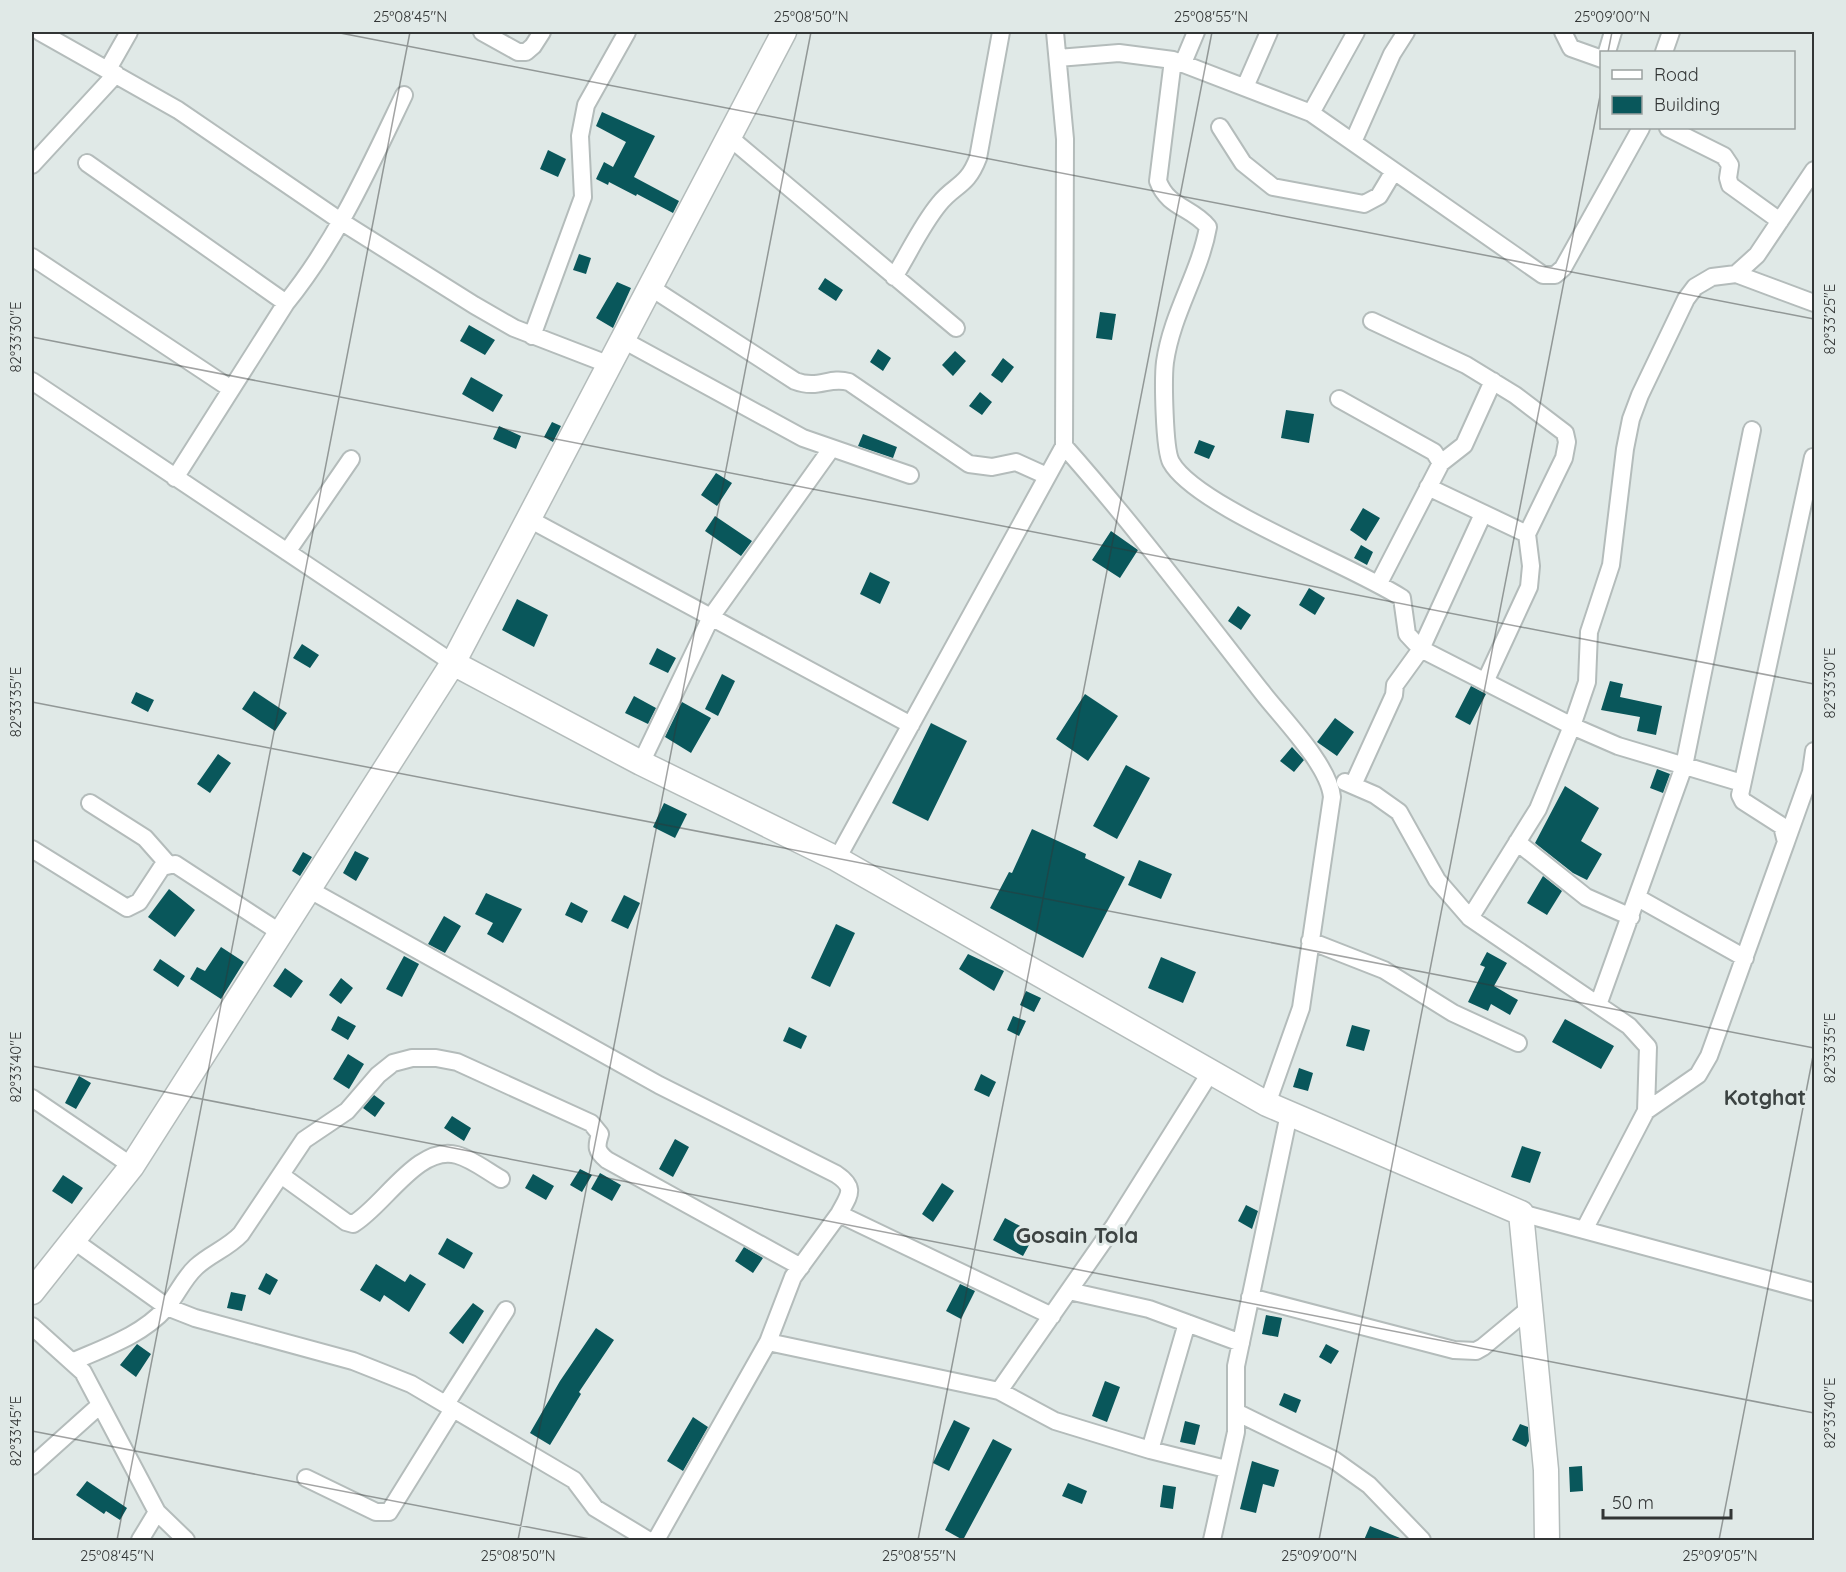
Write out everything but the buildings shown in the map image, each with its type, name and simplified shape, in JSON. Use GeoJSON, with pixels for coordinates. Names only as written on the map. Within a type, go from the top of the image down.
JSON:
{"type":"FeatureCollection","features":[{"type":"Feature","properties":{"kind":"street"},"geometry":{"type":"LineString","coordinates":[[40,32],[69,38],[112,72],[178,110],[342,222],[474,305],[532,336],[610,365]]}},
{"type":"Feature","properties":{"kind":"street"},"geometry":{"type":"LineString","coordinates":[[32,165],[112,72],[129,32]]}},
{"type":"Feature","properties":{"kind":"street"},"geometry":{"type":"LineString","coordinates":[[482,32],[518,52],[526,52],[542,32]]}},
{"type":"Feature","properties":{"kind":"street"},"geometry":{"type":"LineString","coordinates":[[532,336],[583,197],[582,120],[586,105],[627,32]]}},
{"type":"Feature","properties":{"kind":"street"},"geometry":{"type":"LineString","coordinates":[[32,1292],[132,1166],[453,663],[784,32]]}},
{"type":"Feature","properties":{"kind":"street"},"geometry":{"type":"LineString","coordinates":[[894,277],[935,208],[966,181],[973,170],[978,158],[1001,32]]}},
{"type":"Feature","properties":{"kind":"street"},"geometry":{"type":"LineString","coordinates":[[837,860],[1064,446],[1065,139],[1055,32]]}},
{"type":"Feature","properties":{"kind":"street"},"geometry":{"type":"LineString","coordinates":[[1196,32],[1178,61],[1158,181],[1166,198],[1203,221],[1208,227],[1206,241],[1177,312],[1165,364],[1166,441],[1171,462],[1195,488],[1246,517],[1379,583],[1402,598],[1407,634],[1421,649],[1572,726],[1618,746],[1742,783]]}},
{"type":"Feature","properties":{"kind":"street"},"geometry":{"type":"LineString","coordinates":[[1245,87],[1269,32]]}},
{"type":"Feature","properties":{"kind":"street"},"geometry":{"type":"LineString","coordinates":[[1311,112],[1356,32]]}},
{"type":"Feature","properties":{"kind":"street"},"geometry":{"type":"LineString","coordinates":[[1353,142],[1392,54],[1406,32]]}},
{"type":"Feature","properties":{"kind":"street"},"geometry":{"type":"LineString","coordinates":[[1563,32],[1570,48],[1600,58]]}},
{"type":"Feature","properties":{"kind":"street"},"geometry":{"type":"LineString","coordinates":[[1607,51],[1613,32]]}},
{"type":"Feature","properties":{"kind":"street"},"geometry":{"type":"LineString","coordinates":[[1664,51],[1671,32]]}},
{"type":"Feature","properties":{"kind":"street"},"geometry":{"type":"LineString","coordinates":[[1058,58],[1119,52],[1178,61],[1311,112],[1543,275],[1555,274],[1563,268],[1640,129]]}},
{"type":"Feature","properties":{"kind":"street"},"geometry":{"type":"LineString","coordinates":[[175,478],[286,303],[306,278],[342,222],[405,95]]}},
{"type":"Feature","properties":{"kind":"street"},"geometry":{"type":"LineString","coordinates":[[1220,126],[1242,163],[1273,187],[1364,204],[1379,196],[1394,171]]}},
{"type":"Feature","properties":{"kind":"street"},"geometry":{"type":"LineString","coordinates":[[1670,129],[1724,156],[1730,165],[1728,178],[1730,185],[1780,221]]}},
{"type":"Feature","properties":{"kind":"street"},"geometry":{"type":"LineString","coordinates":[[729,137],[956,328]]}},
{"type":"Feature","properties":{"kind":"street"},"geometry":{"type":"LineString","coordinates":[[87,163],[286,303]]}},
{"type":"Feature","properties":{"kind":"street"},"geometry":{"type":"LineString","coordinates":[[1736,274],[1757,255],[1815,170]]}},
{"type":"Feature","properties":{"kind":"street"},"geometry":{"type":"LineString","coordinates":[[32,257],[231,389]]}},
{"type":"Feature","properties":{"kind":"street"},"geometry":{"type":"LineString","coordinates":[[1470,918],[1538,809],[1572,726],[1587,682],[1589,632],[1611,565],[1624,449],[1640,395],[1686,299],[1695,287],[1712,277],[1736,274],[1815,303]]}},
{"type":"Feature","properties":{"kind":"street"},"geometry":{"type":"LineString","coordinates":[[650,287],[795,381],[812,386],[840,379],[849,382],[969,464],[992,467],[1016,462],[1047,476]]}},
{"type":"Feature","properties":{"kind":"street"},"geometry":{"type":"LineString","coordinates":[[1372,321],[1466,365],[1493,381],[1565,433],[1567,442],[1564,458],[1527,534],[1531,566],[1529,587],[1485,682]]}},
{"type":"Feature","properties":{"kind":"street"},"geometry":{"type":"LineString","coordinates":[[623,340],[774,424],[831,449],[910,475]]}},
{"type":"Feature","properties":{"kind":"street"},"geometry":{"type":"LineString","coordinates":[[32,381],[453,663],[641,763],[837,860],[1267,1104],[1521,1213],[1815,1292]]}},
{"type":"Feature","properties":{"kind":"street"},"geometry":{"type":"LineString","coordinates":[[1379,583],[1440,463],[1464,445],[1493,381]]}},
{"type":"Feature","properties":{"kind":"street"},"geometry":{"type":"LineString","coordinates":[[1339,399],[1434,452],[1440,463]]}},
{"type":"Feature","properties":{"kind":"street"},"geometry":{"type":"LineString","coordinates":[[1598,1005],[1684,766],[1752,430]]}},
{"type":"Feature","properties":{"kind":"street"},"geometry":{"type":"LineString","coordinates":[[1064,446],[1106,493],[1327,777],[1332,797],[1301,1008],[1267,1104]]}},
{"type":"Feature","properties":{"kind":"street"},"geometry":{"type":"LineString","coordinates":[[641,763],[711,617],[831,449]]}},
{"type":"Feature","properties":{"kind":"street"},"geometry":{"type":"LineString","coordinates":[[1786,842],[1782,826],[1743,801],[1740,795],[1813,457]]}},
{"type":"Feature","properties":{"kind":"street"},"geometry":{"type":"LineString","coordinates":[[287,552],[351,459]]}},
{"type":"Feature","properties":{"kind":"street"},"geometry":{"type":"LineString","coordinates":[[1428,487],[1527,534]]}},
{"type":"Feature","properties":{"kind":"street"},"geometry":{"type":"LineString","coordinates":[[1353,785],[1394,695],[1395,686],[1421,649],[1483,513]]}},
{"type":"Feature","properties":{"kind":"street"},"geometry":{"type":"LineString","coordinates":[[530,519],[911,724]]}},
{"type":"Feature","properties":{"kind":"street"},"geometry":{"type":"LineString","coordinates":[[1646,1111],[1698,1075],[1709,1056],[1811,772],[1815,752]]}},
{"type":"Feature","properties":{"kind":"street"},"geometry":{"type":"LineString","coordinates":[[1327,777],[1353,785],[1389,803],[1399,812],[1437,880],[1470,918],[1629,1026],[1648,1047],[1646,1111],[1584,1230]]}},
{"type":"Feature","properties":{"kind":"street"},"geometry":{"type":"LineString","coordinates":[[90,803],[145,838],[168,864],[182,867],[281,933]]}},
{"type":"Feature","properties":{"kind":"street"},"geometry":{"type":"LineString","coordinates":[[1517,842],[1586,897],[1631,917]]}},
{"type":"Feature","properties":{"kind":"street"},"geometry":{"type":"LineString","coordinates":[[32,849],[127,908],[134,907],[139,902],[162,867],[168,864]]}},
{"type":"Feature","properties":{"kind":"street"},"geometry":{"type":"LineString","coordinates":[[309,890],[659,1085],[836,1174],[850,1187],[849,1196],[839,1214],[794,1277],[768,1341],[656,1540]]}},
{"type":"Feature","properties":{"kind":"street"},"geometry":{"type":"LineString","coordinates":[[1638,898],[1745,958]]}},
{"type":"Feature","properties":{"kind":"street"},"geometry":{"type":"LineString","coordinates":[[1310,941],[1384,970],[1453,1012],[1518,1042]]}},
{"type":"Feature","properties":{"kind":"street"},"geometry":{"type":"LineString","coordinates":[[74,1361],[138,1332],[167,1307],[198,1265],[231,1245],[241,1234],[304,1140],[347,1111],[378,1075],[393,1063],[412,1058],[436,1058],[457,1062],[591,1123],[600,1134],[596,1147],[598,1153],[607,1160],[801,1267]]}},
{"type":"Feature","properties":{"kind":"street"},"geometry":{"type":"LineString","coordinates":[[999,1391],[1069,1291],[1210,1072]]}},
{"type":"Feature","properties":{"kind":"street"},"geometry":{"type":"LineString","coordinates":[[32,1098],[132,1166]]}},
{"type":"Feature","properties":{"kind":"street"},"geometry":{"type":"LineString","coordinates":[[1212,1540],[1236,1432],[1236,1366],[1289,1114]]}},
{"type":"Feature","properties":{"kind":"street"},"geometry":{"type":"LineString","coordinates":[[281,1175],[346,1222],[353,1224],[422,1162],[436,1154],[459,1155],[501,1179]]}},
{"type":"Feature","properties":{"kind":"street"},"geometry":{"type":"LineString","coordinates":[[1521,1213],[1546,1470],[1547,1540]]}},
{"type":"Feature","properties":{"kind":"street"},"geometry":{"type":"LineString","coordinates":[[839,1214],[1052,1316]]}},
{"type":"Feature","properties":{"kind":"street"},"geometry":{"type":"LineString","coordinates":[[73,1240],[167,1307],[383,1371],[449,1406],[574,1480],[595,1508],[648,1540]]}},
{"type":"Feature","properties":{"kind":"street"},"geometry":{"type":"LineString","coordinates":[[1069,1291],[1149,1309],[1241,1343]]}},
{"type":"Feature","properties":{"kind":"street"},"geometry":{"type":"LineString","coordinates":[[1250,1298],[1454,1350],[1476,1351],[1530,1308]]}},
{"type":"Feature","properties":{"kind":"street"},"geometry":{"type":"LineString","coordinates":[[306,1478],[376,1512],[389,1512],[506,1310]]}},
{"type":"Feature","properties":{"kind":"street"},"geometry":{"type":"LineString","coordinates":[[1150,1450],[1187,1323]]}},
{"type":"Feature","properties":{"kind":"street"},"geometry":{"type":"LineString","coordinates":[[32,1326],[74,1361],[83,1372],[157,1512],[186,1540]]}},
{"type":"Feature","properties":{"kind":"street"},"geometry":{"type":"LineString","coordinates":[[768,1341],[999,1391],[1055,1421],[1150,1450],[1226,1469]]}},
{"type":"Feature","properties":{"kind":"street"},"geometry":{"type":"LineString","coordinates":[[32,1466],[100,1405]]}},
{"type":"Feature","properties":{"kind":"street"},"geometry":{"type":"LineString","coordinates":[[1236,1412],[1334,1460],[1369,1485],[1418,1539]]}},
{"type":"Feature","properties":{"kind":"street"},"geometry":{"type":"LineString","coordinates":[[140,1540],[157,1512]]}},
{"type":"Feature","properties":{"kind":"district","name":"Kotghat"},"geometry":{"type":"Point","coordinates":[1765,1098]}},
{"type":"Feature","properties":{"kind":"district","name":"Gosain Tola"},"geometry":{"type":"Point","coordinates":[1077,1235]}}]}
